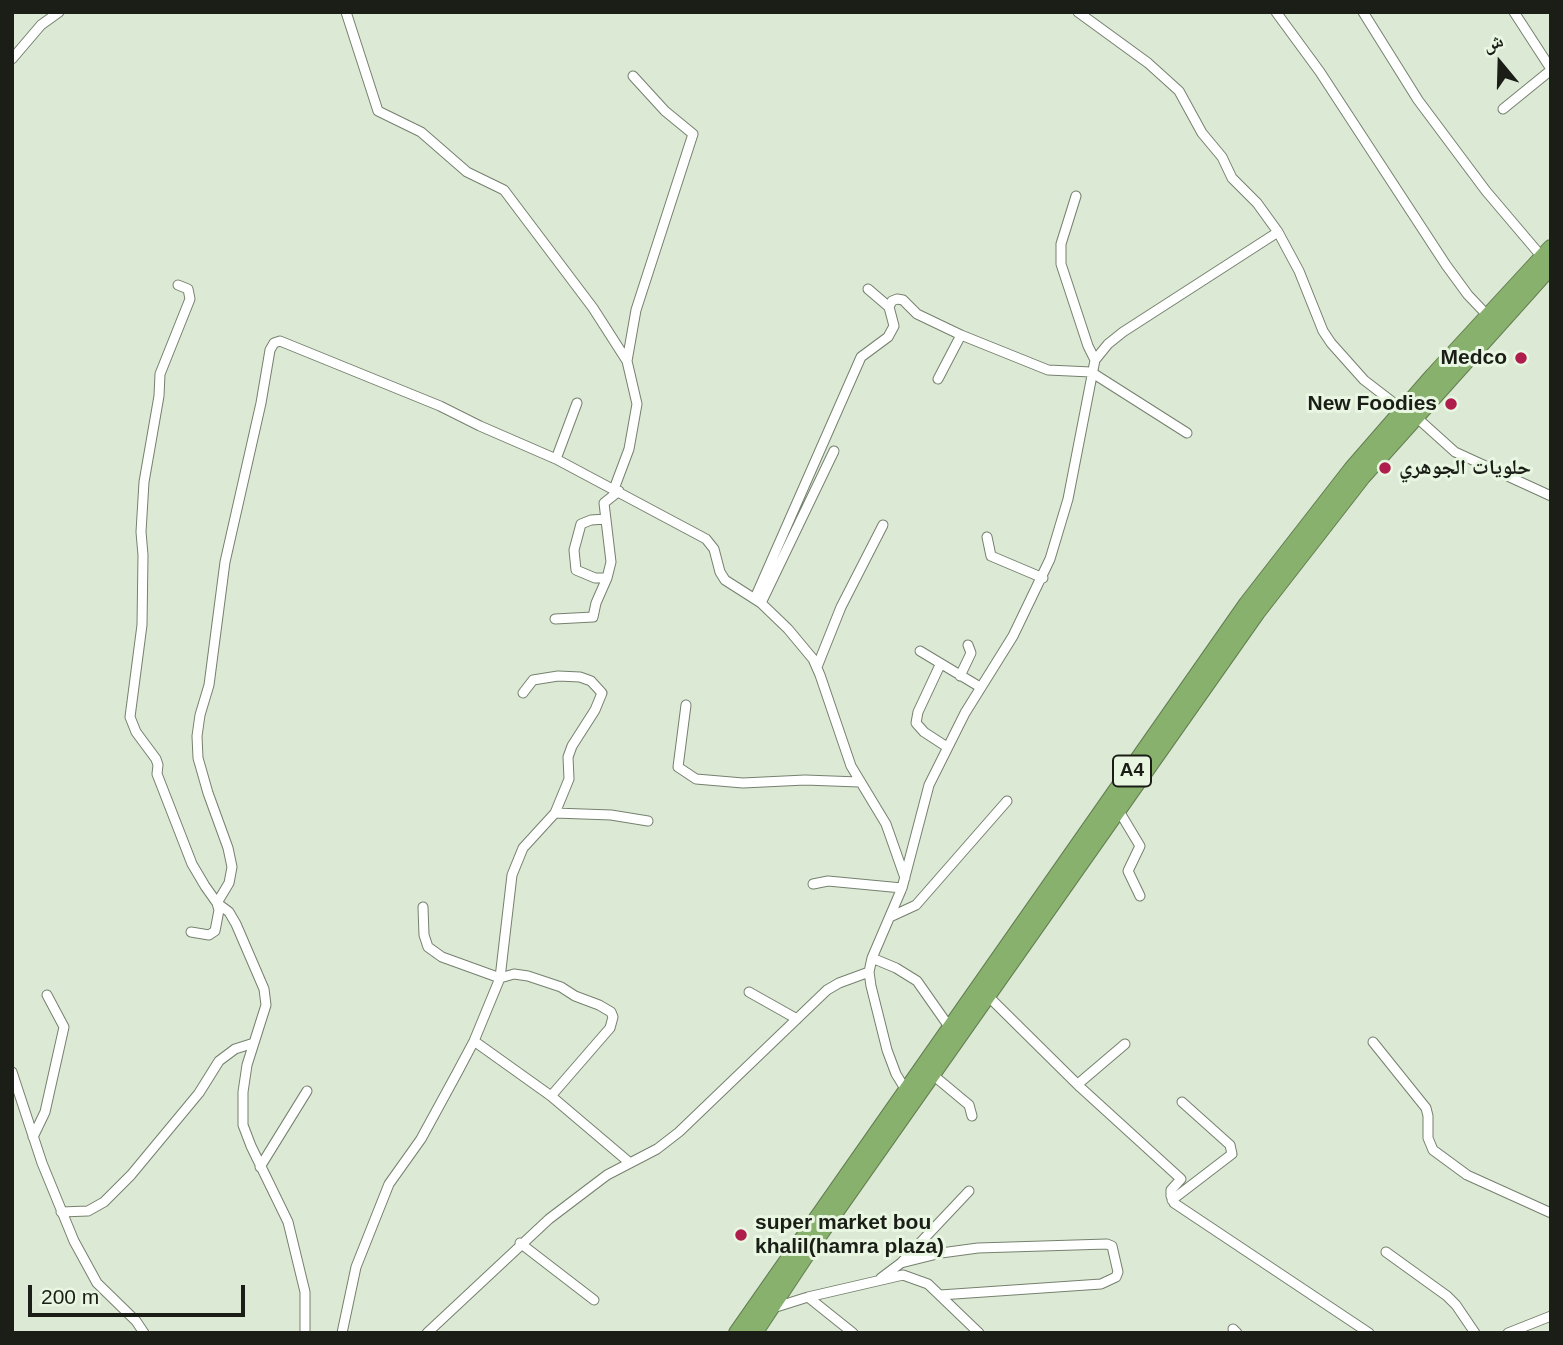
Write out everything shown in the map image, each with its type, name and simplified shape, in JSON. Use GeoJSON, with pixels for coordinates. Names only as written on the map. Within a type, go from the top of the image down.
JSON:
{"type":"FeatureCollection","features":[{"type":"Feature","properties":{"kind":"highway","name":"A4"},"geometry":{"type":"LineString","coordinates":[[1438,381],[1488,316],[1548,257]]}},
{"type":"Feature","properties":{"kind":"highway","name":"A4"},"geometry":{"type":"LineString","coordinates":[[737,1333],[1247,604],[1297,538],[1548,257]]}},
{"type":"Feature","properties":{"kind":"highway","name":"A4"},"geometry":{"type":"LineString","coordinates":[[754,1333],[1265,601],[1409,413]]}},
{"type":"Feature","properties":{"kind":"street"},"geometry":{"type":"LineString","coordinates":[[12,59],[41,24],[59,12]]}},
{"type":"Feature","properties":{"kind":"street"},"geometry":{"type":"LineString","coordinates":[[346,12],[378,111],[421,132],[467,172],[504,190],[593,308],[627,361],[637,404],[629,449],[616,490],[604,503],[611,562],[607,578],[593,617],[555,619]]}},
{"type":"Feature","properties":{"kind":"street"},"geometry":{"type":"LineString","coordinates":[[1078,12],[1148,63],[1172,83],[1186,100],[1202,133],[1222,157],[1232,178],[1256,202],[1278,232],[1299,271],[1322,331],[1364,380],[1455,452],[1551,496]]}},
{"type":"Feature","properties":{"kind":"street"},"geometry":{"type":"LineString","coordinates":[[1276,12],[1321,72],[1385,175],[1446,265],[1488,316]]}},
{"type":"Feature","properties":{"kind":"street"},"geometry":{"type":"LineString","coordinates":[[1363,12],[1418,100],[1486,191],[1548,257]]}},
{"type":"Feature","properties":{"kind":"street"},"geometry":{"type":"LineString","coordinates":[[1511,29],[1516,17]]}},
{"type":"Feature","properties":{"kind":"street"},"geometry":{"type":"LineString","coordinates":[[1503,109],[1551,70],[1516,17]]}},
{"type":"Feature","properties":{"kind":"street"},"geometry":{"type":"LineString","coordinates":[[627,361],[636,310],[693,134],[665,111],[633,76]]}},
{"type":"Feature","properties":{"kind":"street"},"geometry":{"type":"LineString","coordinates":[[1076,196],[1060,244],[1061,264],[1095,360]]}},
{"type":"Feature","properties":{"kind":"street"},"geometry":{"type":"LineString","coordinates":[[907,1092],[896,1074],[887,1050],[869,972],[872,958],[902,888],[929,785],[980,687],[1013,636],[1043,578],[1068,499],[1095,360],[1108,344],[1130,327],[1278,232]]}},
{"type":"Feature","properties":{"kind":"street"},"geometry":{"type":"LineString","coordinates":[[178,285],[188,289],[190,299],[160,374],[159,396],[144,482],[141,532],[142,625],[129,710],[132,725],[156,759],[158,774],[192,864],[219,910],[215,931],[209,935],[191,932]]}},
{"type":"Feature","properties":{"kind":"street"},"geometry":{"type":"LineString","coordinates":[[758,601],[861,357],[888,337],[894,326],[889,307],[868,289]]}},
{"type":"Feature","properties":{"kind":"street"},"geometry":{"type":"LineString","coordinates":[[889,307],[892,301],[903,300],[918,314],[961,335],[1048,370],[1091,372],[1187,433]]}},
{"type":"Feature","properties":{"kind":"street"},"geometry":{"type":"LineString","coordinates":[[938,379],[961,335]]}},
{"type":"Feature","properties":{"kind":"street"},"geometry":{"type":"LineString","coordinates":[[217,903],[229,883],[233,862],[208,793],[198,758],[197,736],[217,636],[225,562],[272,346],[276,341],[287,342],[440,406],[556,459],[706,539],[714,549],[725,580],[758,601],[802,645],[817,667],[851,765],[886,824],[905,878]]}},
{"type":"Feature","properties":{"kind":"street"},"geometry":{"type":"LineString","coordinates":[[556,459],[578,403]]}},
{"type":"Feature","properties":{"kind":"street"},"geometry":{"type":"LineString","coordinates":[[758,601],[834,451]]}},
{"type":"Feature","properties":{"kind":"street"},"geometry":{"type":"LineString","coordinates":[[606,519],[581,524],[574,550],[576,570],[595,578],[607,578]]}},
{"type":"Feature","properties":{"kind":"street"},"geometry":{"type":"LineString","coordinates":[[817,667],[841,607],[883,525]]}},
{"type":"Feature","properties":{"kind":"street"},"geometry":{"type":"LineString","coordinates":[[986,537],[991,556],[1043,578]]}},
{"type":"Feature","properties":{"kind":"street"},"geometry":{"type":"LineString","coordinates":[[960,676],[971,653],[968,645]]}},
{"type":"Feature","properties":{"kind":"street"},"geometry":{"type":"LineString","coordinates":[[920,651],[980,687]]}},
{"type":"Feature","properties":{"kind":"street"},"geometry":{"type":"LineString","coordinates":[[940,665],[918,712],[916,723],[924,732],[947,747]]}},
{"type":"Feature","properties":{"kind":"street"},"geometry":{"type":"LineString","coordinates":[[342,1333],[356,1267],[389,1184],[421,1139],[474,1041],[500,978],[509,892],[516,861],[523,848],[555,813],[569,779],[568,757],[572,746],[595,710],[602,693],[591,681],[580,677],[558,676],[533,680],[523,692]]}},
{"type":"Feature","properties":{"kind":"street"},"geometry":{"type":"LineString","coordinates":[[686,705],[678,767],[696,779],[743,783],[805,780],[859,782]]}},
{"type":"Feature","properties":{"kind":"street"},"geometry":{"type":"LineString","coordinates":[[890,917],[916,905],[1007,801]]}},
{"type":"Feature","properties":{"kind":"street"},"geometry":{"type":"LineString","coordinates":[[1119,811],[1140,846],[1128,871],[1140,896]]}},
{"type":"Feature","properties":{"kind":"street"},"geometry":{"type":"LineString","coordinates":[[555,813],[601,814],[648,821]]}},
{"type":"Feature","properties":{"kind":"street"},"geometry":{"type":"LineString","coordinates":[[813,884],[828,881],[902,888]]}},
{"type":"Feature","properties":{"kind":"street"},"geometry":{"type":"LineString","coordinates":[[217,903],[229,912],[236,924],[265,993],[266,1005],[243,1092],[243,1125],[260,1167],[288,1222],[305,1292],[305,1333]]}},
{"type":"Feature","properties":{"kind":"street"},"geometry":{"type":"LineString","coordinates":[[423,907],[424,936],[428,947],[442,957],[500,978],[514,974],[528,975],[606,1008],[613,1017],[610,1028],[551,1096]]}},
{"type":"Feature","properties":{"kind":"street"},"geometry":{"type":"LineString","coordinates":[[872,958],[917,981],[950,1028]]}},
{"type":"Feature","properties":{"kind":"street"},"geometry":{"type":"LineString","coordinates":[[427,1333],[520,1243],[590,1187],[657,1149],[679,1132],[827,990],[869,972]]}},
{"type":"Feature","properties":{"kind":"street"},"geometry":{"type":"LineString","coordinates":[[750,992],[797,1019]]}},
{"type":"Feature","properties":{"kind":"street"},"geometry":{"type":"LineString","coordinates":[[33,1137],[45,1112],[64,1027],[47,995]]}},
{"type":"Feature","properties":{"kind":"street"},"geometry":{"type":"LineString","coordinates":[[988,996],[1181,1179],[1171,1190],[1172,1200]]}},
{"type":"Feature","properties":{"kind":"street"},"geometry":{"type":"LineString","coordinates":[[474,1041],[551,1096],[629,1163]]}},
{"type":"Feature","properties":{"kind":"street"},"geometry":{"type":"LineString","coordinates":[[1373,1042],[1426,1108],[1428,1138],[1433,1150],[1467,1175],[1551,1213]]}},
{"type":"Feature","properties":{"kind":"street"},"geometry":{"type":"LineString","coordinates":[[61,1212],[88,1211],[104,1202],[131,1175],[199,1093],[219,1061],[235,1049],[254,1043]]}},
{"type":"Feature","properties":{"kind":"street"},"geometry":{"type":"LineString","coordinates":[[1078,1084],[1125,1044]]}},
{"type":"Feature","properties":{"kind":"street"},"geometry":{"type":"LineString","coordinates":[[12,1072],[61,1212],[97,1283],[136,1321],[144,1333]]}},
{"type":"Feature","properties":{"kind":"street"},"geometry":{"type":"LineString","coordinates":[[933,1075],[969,1105],[972,1116]]}},
{"type":"Feature","properties":{"kind":"street"},"geometry":{"type":"LineString","coordinates":[[260,1167],[307,1091]]}},
{"type":"Feature","properties":{"kind":"street"},"geometry":{"type":"LineString","coordinates":[[1172,1200],[1232,1154],[1230,1145],[1182,1102]]}},
{"type":"Feature","properties":{"kind":"street"},"geometry":{"type":"LineString","coordinates":[[880,1279],[901,1263],[969,1191]]}},
{"type":"Feature","properties":{"kind":"street"},"geometry":{"type":"LineString","coordinates":[[1172,1200],[1369,1333]]}},
{"type":"Feature","properties":{"kind":"street"},"geometry":{"type":"LineString","coordinates":[[520,1243],[594,1300]]}},
{"type":"Feature","properties":{"kind":"street"},"geometry":{"type":"LineString","coordinates":[[901,1263],[941,1253],[978,1248],[1107,1244],[1112,1246],[1118,1272],[1116,1277],[1101,1284],[940,1295]]}},
{"type":"Feature","properties":{"kind":"street"},"geometry":{"type":"LineString","coordinates":[[1386,1252],[1447,1296],[1475,1333]]}},
{"type":"Feature","properties":{"kind":"street"},"geometry":{"type":"LineString","coordinates":[[768,1310],[808,1297],[903,1275],[915,1277],[928,1284],[979,1333]]}},
{"type":"Feature","properties":{"kind":"street"},"geometry":{"type":"LineString","coordinates":[[808,1297],[853,1333]]}},
{"type":"Feature","properties":{"kind":"street"},"geometry":{"type":"LineString","coordinates":[[1508,1333],[1551,1316]]}},
{"type":"Feature","properties":{"kind":"place","name":"Medco"},"geometry":{"type":"Point","coordinates":[1521,358]}},
{"type":"Feature","properties":{"kind":"place","name":"New Foodies"},"geometry":{"type":"Point","coordinates":[1451,404]}},
{"type":"Feature","properties":{"kind":"place","name":"حلويات الجوهري"},"geometry":{"type":"Point","coordinates":[1385,468]}},
{"type":"Feature","properties":{"kind":"place","name":"super market bou khalil(hamra plaza)"},"geometry":{"type":"Point","coordinates":[741,1235]}}]}
